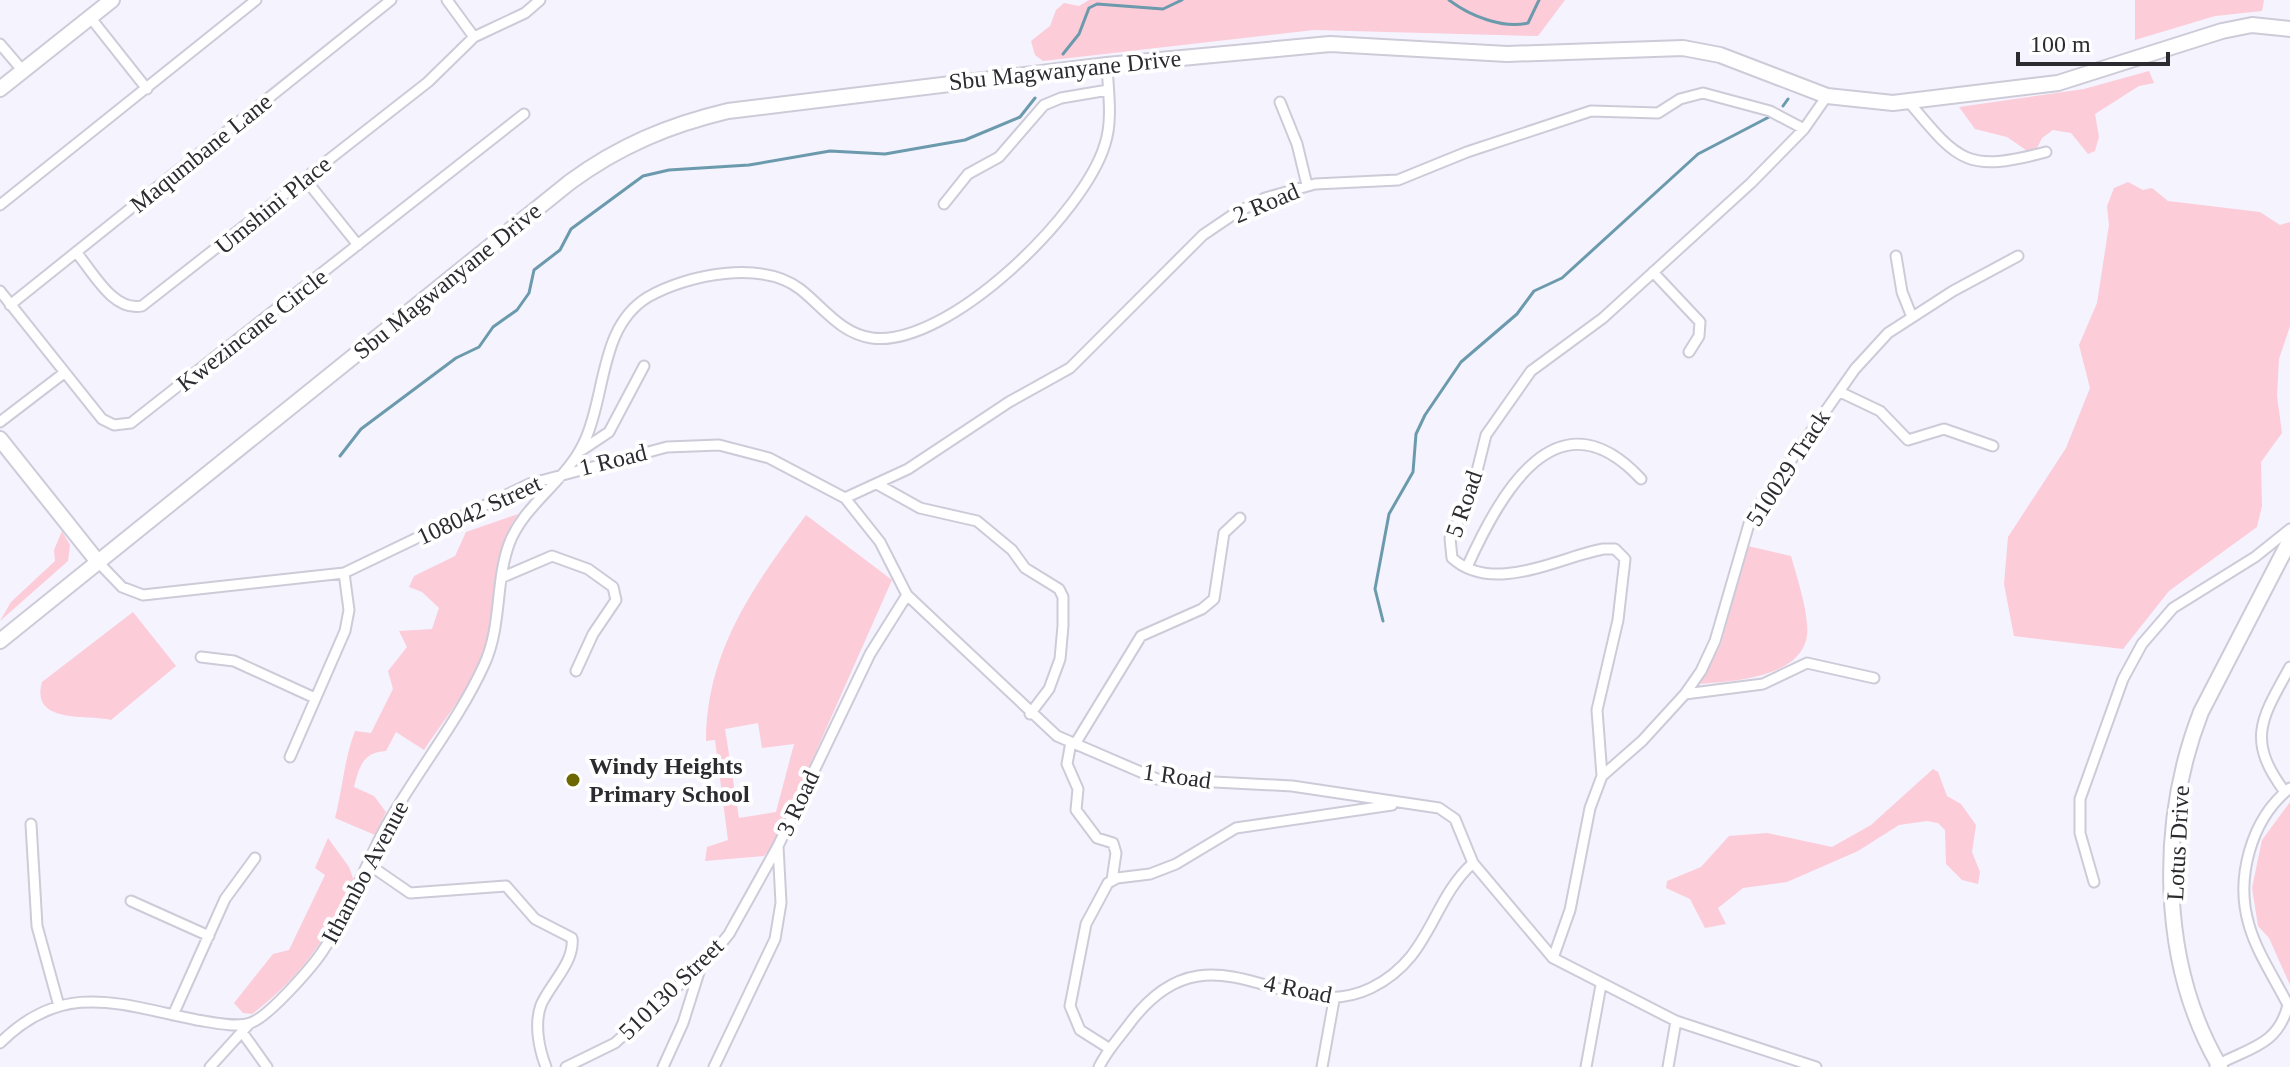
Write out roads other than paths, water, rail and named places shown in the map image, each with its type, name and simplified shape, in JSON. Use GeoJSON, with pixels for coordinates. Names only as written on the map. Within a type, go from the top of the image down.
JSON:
{"type":"FeatureCollection","features":[{"type":"Feature","properties":{"kind":"main road"},"geometry":{"type":"LineString","coordinates":[[0,89],[112,0]]}},
{"type":"Feature","properties":{"kind":"main road","name":"Sbu Magwanyane Drive"},"geometry":{"type":"LineString","coordinates":[[0,641],[570,182],[625,145],[728,111],[1107,65],[1330,44],[1507,54],[1683,48],[1720,55],[1827,96],[1868,102],[1908,101],[2058,83],[2134,62],[2200,37],[2252,25],[2290,29]]}},
{"type":"Feature","properties":{"kind":"main road"},"geometry":{"type":"LineString","coordinates":[[0,439],[98,562]]}},
{"type":"Feature","properties":{"kind":"main road","name":"Lotus Drive"},"geometry":{"type":"LineString","coordinates":[[2217,1066],[2186,985],[2177,950],[2172,872],[2178,797],[2201,712],[2290,540]]}},
{"type":"Feature","properties":{"kind":"street"},"geometry":{"type":"LineString","coordinates":[[0,205],[256,0]]}},
{"type":"Feature","properties":{"kind":"street","name":"Maqumbane Lane"},"geometry":{"type":"LineString","coordinates":[[10,305],[391,0]]}},
{"type":"Feature","properties":{"kind":"street"},"geometry":{"type":"LineString","coordinates":[[447,0],[472,39]]}},
{"type":"Feature","properties":{"kind":"street","name":"Umshini Place"},"geometry":{"type":"LineString","coordinates":[[76,252],[120,304],[131,309],[142,306],[435,76],[472,39],[525,13],[540,0]]}},
{"type":"Feature","properties":{"kind":"street"},"geometry":{"type":"LineString","coordinates":[[90,17],[147,89]]}},
{"type":"Feature","properties":{"kind":"street"},"geometry":{"type":"LineString","coordinates":[[0,44],[23,71]]}},
{"type":"Feature","properties":{"kind":"street","name":"108042 Street"},"geometry":{"type":"LineString","coordinates":[[98,562],[130,591],[157,596],[344,573],[514,490],[568,471],[582,450],[591,428],[614,339],[637,305],[663,290],[723,276],[766,274],[789,282],[856,334],[886,338],[925,328],[988,289],[1038,243],[1096,165],[1107,140],[1107,65]]}},
{"type":"Feature","properties":{"kind":"street"},"geometry":{"type":"LineString","coordinates":[[944,204],[968,174],[993,162],[1006,150],[1044,105],[1061,98],[1108,90]]}},
{"type":"Feature","properties":{"kind":"street","name":"2 Road"},"geometry":{"type":"LineString","coordinates":[[845,498],[940,450],[1023,393],[1070,368],[1216,225],[1265,198],[1307,185],[1398,180],[1467,152],[1591,111],[1658,113],[1680,99],[1703,93],[1770,111],[1804,129]]}},
{"type":"Feature","properties":{"kind":"street","name":"5 Road"},"geometry":{"type":"LineString","coordinates":[[1553,958],[1570,910],[1590,808],[1602,776],[1597,710],[1618,620],[1625,575],[1623,555],[1615,549],[1603,549],[1503,574],[1467,567],[1452,558],[1450,538],[1471,495],[1486,435],[1531,371],[1603,318],[1751,183],[1804,129],[1827,96]]}},
{"type":"Feature","properties":{"kind":"street"},"geometry":{"type":"LineString","coordinates":[[1908,101],[1939,138],[1958,153],[1981,163],[2004,163],[2046,152]]}},
{"type":"Feature","properties":{"kind":"street"},"geometry":{"type":"LineString","coordinates":[[1280,102],[1297,144],[1307,185]]}},
{"type":"Feature","properties":{"kind":"street","name":"Kwezincane Circle"},"geometry":{"type":"LineString","coordinates":[[0,291],[102,419],[114,425],[131,423],[524,114]]}},
{"type":"Feature","properties":{"kind":"street"},"geometry":{"type":"LineString","coordinates":[[305,179],[358,245]]}},
{"type":"Feature","properties":{"kind":"street"},"geometry":{"type":"LineString","coordinates":[[1896,256],[1902,292],[1912,317]]}},
{"type":"Feature","properties":{"kind":"street","name":"510029 Track"},"geometry":{"type":"LineString","coordinates":[[1602,776],[1626,757],[1685,694],[1715,641],[1751,517],[1876,343],[1912,317],[2018,256]]}},
{"type":"Feature","properties":{"kind":"street"},"geometry":{"type":"LineString","coordinates":[[1653,272],[1700,322],[1699,336],[1689,352]]}},
{"type":"Feature","properties":{"kind":"street"},"geometry":{"type":"LineString","coordinates":[[582,450],[609,432],[644,366]]}},
{"type":"Feature","properties":{"kind":"street"},"geometry":{"type":"LineString","coordinates":[[0,422],[64,373]]}},
{"type":"Feature","properties":{"kind":"street"},"geometry":{"type":"LineString","coordinates":[[1840,392],[1880,411],[1908,440],[1944,429],[1993,446]]}},
{"type":"Feature","properties":{"kind":"street"},"geometry":{"type":"LineString","coordinates":[[1467,567],[1482,534],[1510,488],[1540,454],[1564,445],[1592,444],[1622,458],[1641,479]]}},
{"type":"Feature","properties":{"kind":"street","name":"1 Road"},"geometry":{"type":"LineString","coordinates":[[568,471],[607,465],[667,447],[719,445],[769,458],[845,498],[880,542],[907,595],[1030,714],[1073,743],[1157,779],[1292,786],[1427,806],[1448,812],[1455,819],[1473,863],[1553,958],[1676,1021],[1816,1067]]}},
{"type":"Feature","properties":{"kind":"street","name":"Ithambo Avenue"},"geometry":{"type":"LineString","coordinates":[[210,1067],[323,952],[390,820],[482,670],[495,630],[514,533],[530,510],[568,471]]}},
{"type":"Feature","properties":{"kind":"street"},"geometry":{"type":"LineString","coordinates":[[877,484],[920,508],[977,521],[1012,550],[1025,568],[1059,589],[1063,597],[1060,659],[1049,689],[1030,714]]}},
{"type":"Feature","properties":{"kind":"street"},"geometry":{"type":"LineString","coordinates":[[1112,880],[1116,853],[1113,843],[1097,838],[1076,810],[1078,789],[1067,764],[1073,743],[1141,636],[1202,609],[1214,599],[1224,533],[1240,518]]}},
{"type":"Feature","properties":{"kind":"street"},"geometry":{"type":"LineString","coordinates":[[2094,882],[2080,833],[2080,799],[2117,692],[2142,644],[2173,608],[2255,557],[2290,529]]}},
{"type":"Feature","properties":{"kind":"street"},"geometry":{"type":"LineString","coordinates":[[503,577],[552,556],[588,569],[613,587],[616,600],[593,634],[576,671]]}},
{"type":"Feature","properties":{"kind":"street"},"geometry":{"type":"LineString","coordinates":[[290,757],[348,620],[344,573]]}},
{"type":"Feature","properties":{"kind":"street","name":"3 Road"},"geometry":{"type":"LineString","coordinates":[[714,1067],[775,939],[781,903],[778,846],[870,654],[907,595]]}},
{"type":"Feature","properties":{"kind":"street"},"geometry":{"type":"LineString","coordinates":[[201,657],[234,661],[315,698]]}},
{"type":"Feature","properties":{"kind":"street"},"geometry":{"type":"LineString","coordinates":[[1685,694],[1763,684],[1807,663],[1874,678]]}},
{"type":"Feature","properties":{"kind":"street"},"geometry":{"type":"LineString","coordinates":[[2217,1066],[2270,1040],[2285,1017],[2289,1004],[2249,927],[2245,879],[2254,837],[2288,790],[2264,760],[2259,739],[2268,706],[2290,667]]}},
{"type":"Feature","properties":{"kind":"street"},"geometry":{"type":"LineString","coordinates":[[1110,1049],[1080,1030],[1070,1006],[1086,924],[1103,889],[1112,880],[1150,874],[1176,864],[1236,828],[1399,804]]}},
{"type":"Feature","properties":{"kind":"street"},"geometry":{"type":"LineString","coordinates":[[31,824],[37,926],[59,1006]]}},
{"type":"Feature","properties":{"kind":"street","name":"510130 Street"},"geometry":{"type":"LineString","coordinates":[[566,1067],[615,1043],[701,966],[729,934],[778,846]]}},
{"type":"Feature","properties":{"kind":"street"},"geometry":{"type":"LineString","coordinates":[[173,1015],[231,889],[255,858]]}},
{"type":"Feature","properties":{"kind":"street","name":"4 Road"},"geometry":{"type":"LineString","coordinates":[[1099,1067],[1151,996],[1189,978],[1222,976],[1250,980],[1334,1000],[1370,988],[1404,965],[1424,941],[1455,884],[1473,863]]}},
{"type":"Feature","properties":{"kind":"street"},"geometry":{"type":"LineString","coordinates":[[368,864],[413,894],[506,886],[535,919],[572,938],[569,956],[540,1007],[538,1033],[546,1067]]}},
{"type":"Feature","properties":{"kind":"street"},"geometry":{"type":"LineString","coordinates":[[131,901],[209,936]]}},
{"type":"Feature","properties":{"kind":"street"},"geometry":{"type":"LineString","coordinates":[[663,1067],[683,1023],[701,966]]}},
{"type":"Feature","properties":{"kind":"street"},"geometry":{"type":"LineString","coordinates":[[1586,1067],[1601,985]]}},
{"type":"Feature","properties":{"kind":"street"},"geometry":{"type":"LineString","coordinates":[[1322,1067],[1334,1000]]}},
{"type":"Feature","properties":{"kind":"street"},"geometry":{"type":"LineString","coordinates":[[0,1043],[31,1018],[59,1006],[115,1001],[210,1022],[250,1023]]}},
{"type":"Feature","properties":{"kind":"street"},"geometry":{"type":"LineString","coordinates":[[1668,1067],[1676,1021]]}},
{"type":"Feature","properties":{"kind":"street"},"geometry":{"type":"LineString","coordinates":[[242,1032],[267,1067]]}},
{"type":"Feature","properties":{"kind":"waterway"},"geometry":{"type":"LineString","coordinates":[[1063,54],[1079,34],[1089,8],[1097,4],[1163,9],[1182,0]]}},
{"type":"Feature","properties":{"kind":"waterway"},"geometry":{"type":"LineString","coordinates":[[1449,0],[1487,20],[1508,24],[1528,23],[1539,0]]}},
{"type":"Feature","properties":{"kind":"waterway"},"geometry":{"type":"LineString","coordinates":[[340,456],[361,429],[456,358],[479,347],[493,327],[517,310],[529,293],[534,270],[560,250],[571,229],[643,176],[669,170],[749,165],[830,151],[885,154],[965,140],[1020,117],[1035,98]]}},
{"type":"Feature","properties":{"kind":"waterway"},"geometry":{"type":"LineString","coordinates":[[1783,106],[1788,99]]}},
{"type":"Feature","properties":{"kind":"waterway"},"geometry":{"type":"LineString","coordinates":[[1383,621],[1375,589],[1389,514],[1413,472],[1416,434],[1425,415],[1461,362],[1517,314],[1534,291],[1562,278],[1698,154],[1769,117]]}},
{"type":"Feature","properties":{"kind":"place","name":"Windy Heights Primary School"},"geometry":{"type":"Point","coordinates":[573,780]}}]}
